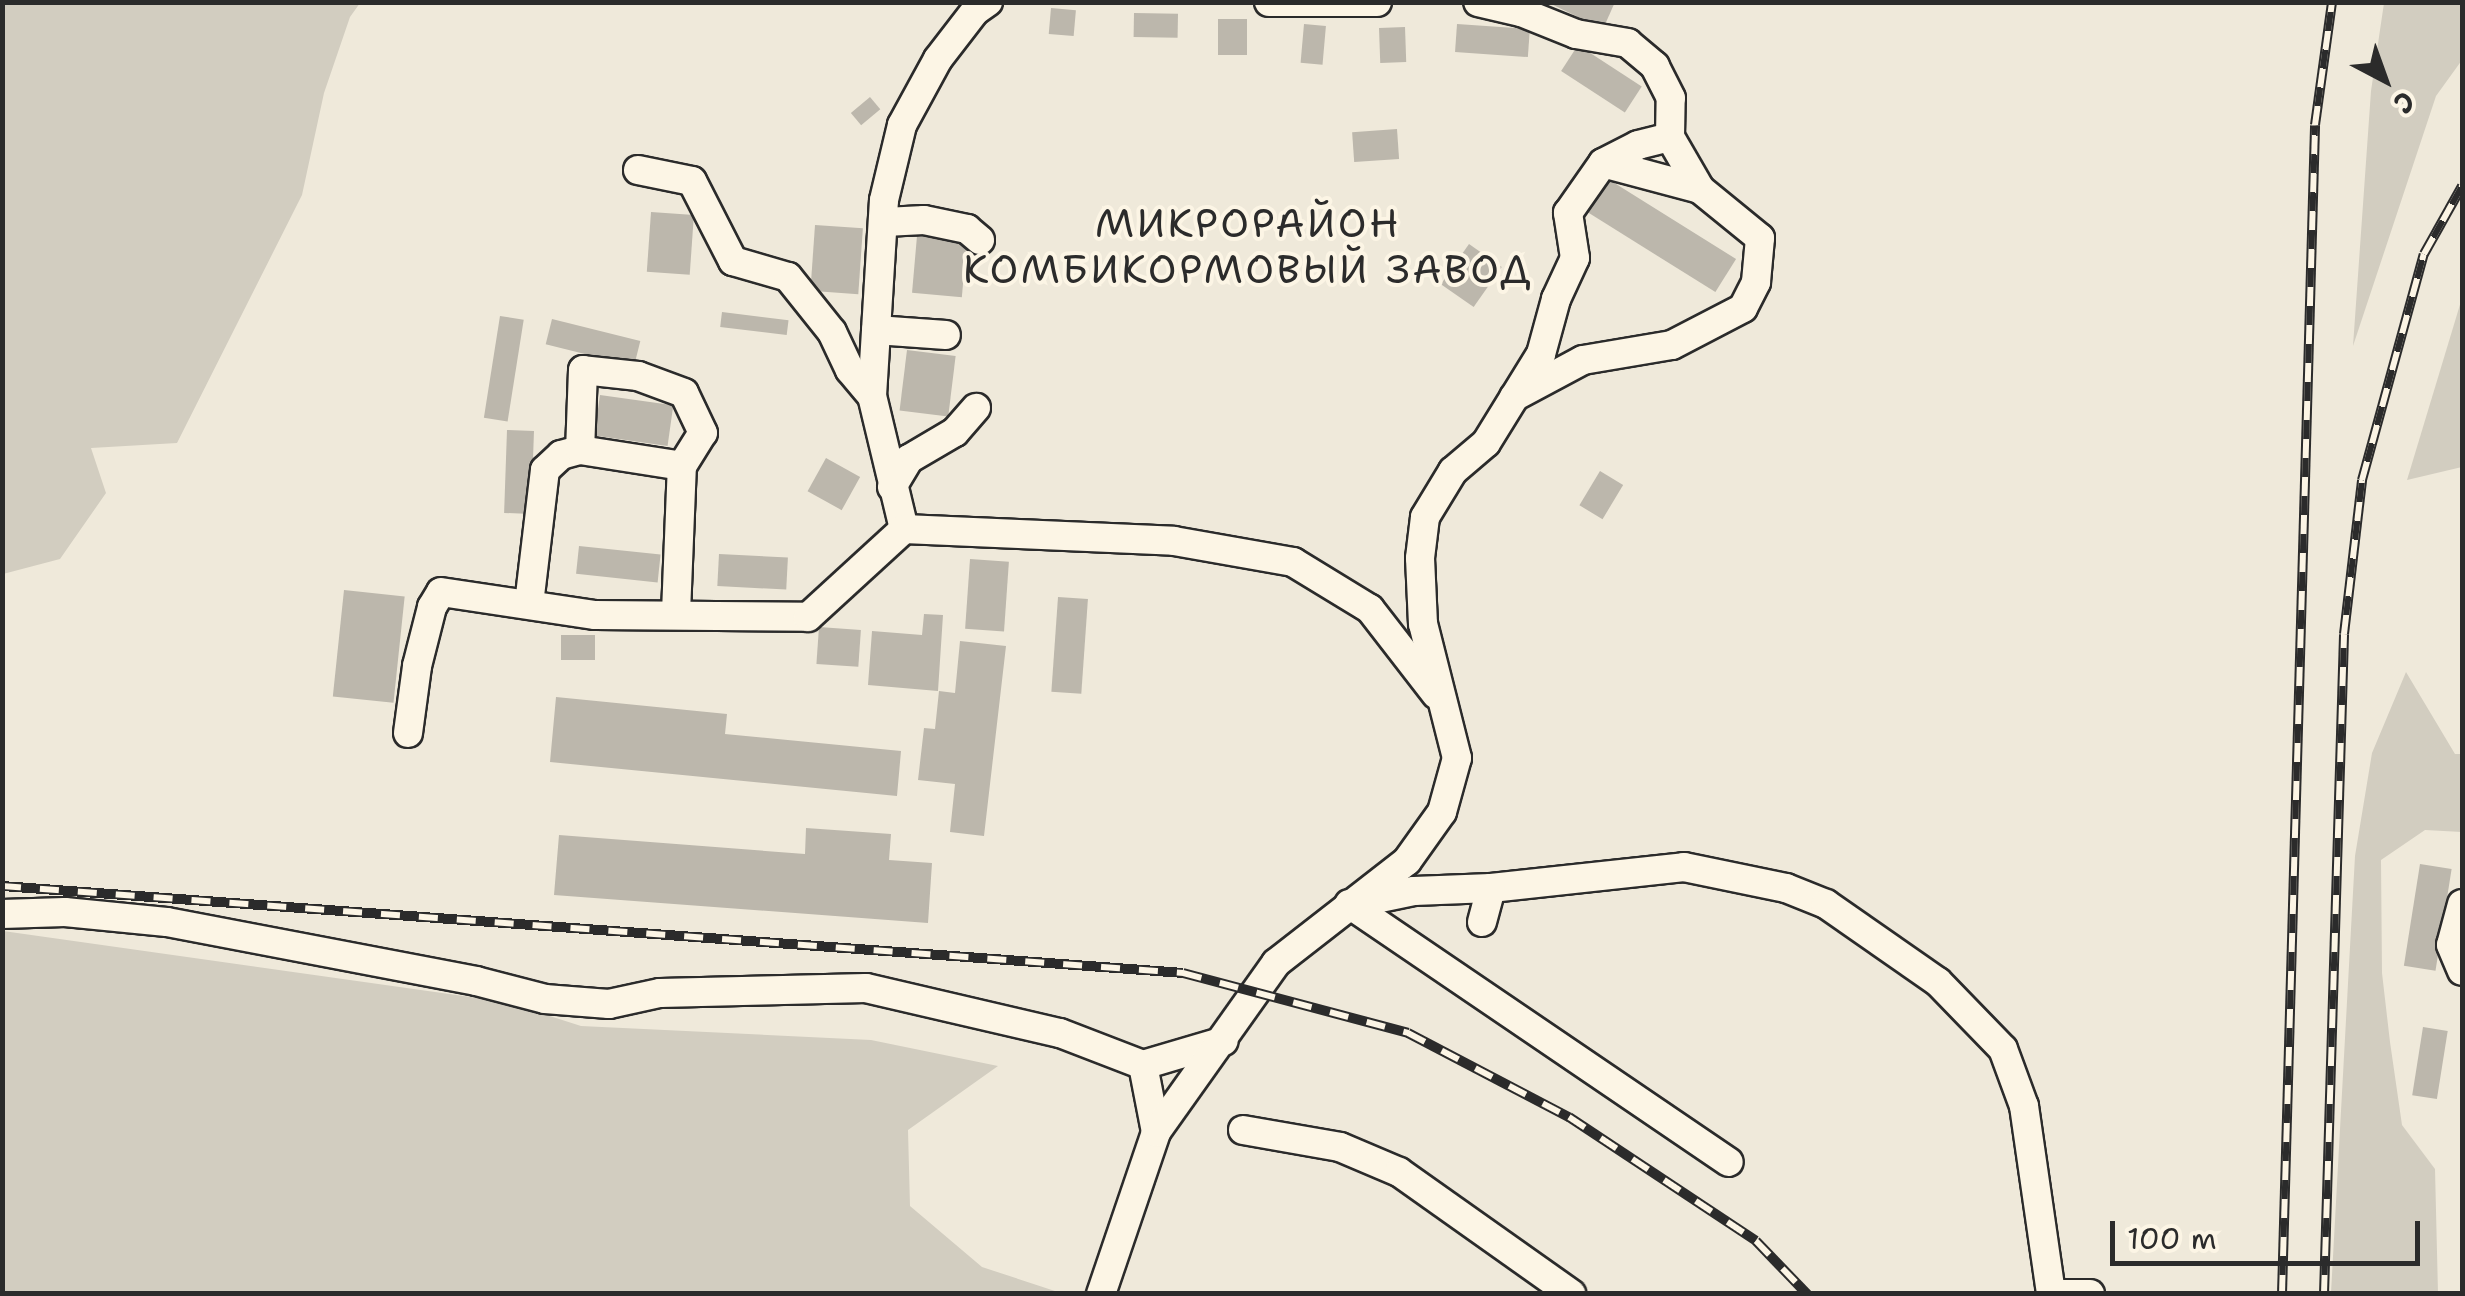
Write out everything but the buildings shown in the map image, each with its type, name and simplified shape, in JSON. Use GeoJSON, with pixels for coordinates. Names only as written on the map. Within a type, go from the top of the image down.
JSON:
{"type":"FeatureCollection","features":[{"type":"Feature","properties":{"kind":"street"},"geometry":{"type":"LineString","coordinates":[[904,529],[872,396],[884,200],[902,125],[938,58],[975,11],[988,2]]}},
{"type":"Feature","properties":{"kind":"street"},"geometry":{"type":"LineString","coordinates":[[1269,2],[1377,2]]}},
{"type":"Feature","properties":{"kind":"street"},"geometry":{"type":"LineString","coordinates":[[1478,2],[1521,12],[1576,34],[1628,43],[1654,66],[1671,98],[1670,137],[1700,188],[1760,238],[1756,282],[1742,308],[1672,345],[1583,360],[1509,400]]}},
{"type":"Feature","properties":{"kind":"street"},"geometry":{"type":"LineString","coordinates":[[1101,1294],[1156,1132],[1276,963],[1407,861],[1442,812],[1457,758],[1423,624],[1420,558],[1425,517],[1452,471],[1486,443],[1509,400],[1541,354],[1556,299],[1575,258],[1568,213],[1604,164],[1638,145],[1670,137]]}},
{"type":"Feature","properties":{"kind":"street"},"geometry":{"type":"LineString","coordinates":[[1604,164],[1700,188]]}},
{"type":"Feature","properties":{"kind":"street"},"geometry":{"type":"LineString","coordinates":[[638,170],[692,181],[732,261],[788,278],[832,332],[850,370],[872,396]]}},
{"type":"Feature","properties":{"kind":"street"},"geometry":{"type":"LineString","coordinates":[[885,222],[924,220],[967,229],[980,240]]}},
{"type":"Feature","properties":{"kind":"street"},"geometry":{"type":"LineString","coordinates":[[876,330],[946,335]]}},
{"type":"Feature","properties":{"kind":"street"},"geometry":{"type":"LineString","coordinates":[[580,450],[583,370],[638,376],[684,393],[704,433],[682,466],[676,613]]}},
{"type":"Feature","properties":{"kind":"street"},"geometry":{"type":"LineString","coordinates":[[892,487],[910,459],[954,432],[976,408]]}},
{"type":"Feature","properties":{"kind":"street"},"geometry":{"type":"LineString","coordinates":[[529,604],[546,470],[561,454],[580,450],[682,466]]}},
{"type":"Feature","properties":{"kind":"street"},"geometry":{"type":"LineString","coordinates":[[408,733],[417,666],[432,607],[441,592],[595,615],[676,613],[808,618],[904,529],[1174,541],[1293,562],[1370,609],[1448,712]]}},
{"type":"Feature","properties":{"kind":"street"},"geometry":{"type":"LineString","coordinates":[[1407,861],[1414,891]]}},
{"type":"Feature","properties":{"kind":"street"},"geometry":{"type":"LineString","coordinates":[[1350,904],[1414,891],[1491,888],[1684,867],[1786,888],[1826,904],[1938,982],[2003,1049],[2024,1106],[2051,1294]]}},
{"type":"Feature","properties":{"kind":"street"},"geometry":{"type":"LineString","coordinates":[[1482,922],[1491,888]]}},
{"type":"Feature","properties":{"kind":"street"},"geometry":{"type":"LineString","coordinates":[[1350,904],[1729,1162]]}},
{"type":"Feature","properties":{"kind":"street"},"geometry":{"type":"LineString","coordinates":[[2462,904],[2451,945],[2462,971]]}},
{"type":"Feature","properties":{"kind":"street"},"geometry":{"type":"LineString","coordinates":[[2,914],[64,912],[168,922],[476,981],[546,999],[609,1004],[660,993],[866,988],[1060,1033],[1143,1065],[1224,1041]]}},
{"type":"Feature","properties":{"kind":"street"},"geometry":{"type":"LineString","coordinates":[[1143,1065],[1156,1132]]}},
{"type":"Feature","properties":{"kind":"street"},"geometry":{"type":"LineString","coordinates":[[1243,1130],[1340,1147],[1399,1172],[1571,1294]]}},
{"type":"Feature","properties":{"kind":"street"},"geometry":{"type":"LineString","coordinates":[[2060,1294],[2090,1294]]}},
{"type":"Feature","properties":{"kind":"shaded area"},"geometry":{"type":"Polygon","coordinates":[[[2,3],[360,3],[350,17],[324,93],[302,195],[177,443],[91,448],[106,493],[60,559],[3,574],[2,3]]]}},
{"type":"Feature","properties":{"kind":"shaded area"},"geometry":{"type":"Polygon","coordinates":[[[2384,3],[2462,3],[2462,60],[2436,96],[2353,346],[2371,91],[2384,3]]]}},
{"type":"Feature","properties":{"kind":"shaded area"},"geometry":{"type":"Polygon","coordinates":[[[2462,298],[2462,467],[2407,480],[2462,298]]]}},
{"type":"Feature","properties":{"kind":"shaded area"},"geometry":{"type":"Polygon","coordinates":[[[2406,672],[2455,754],[2462,754],[2462,832],[2425,830],[2381,860],[2382,973],[2390,1042],[2402,1125],[2435,1169],[2438,1293],[2331,1293],[2355,856],[2372,753],[2406,672]]]}},
{"type":"Feature","properties":{"kind":"shaded area"},"geometry":{"type":"Polygon","coordinates":[[[3,931],[506,1002],[581,1026],[871,1040],[998,1066],[908,1130],[910,1206],[982,1267],[1061,1293],[3,1294],[3,931]]]}},
{"type":"Feature","properties":{"kind":"railway"},"geometry":{"type":"LineString","coordinates":[[2282,1294],[2315,125],[2332,2]]}},
{"type":"Feature","properties":{"kind":"railway"},"geometry":{"type":"LineString","coordinates":[[2324,1294],[2344,634],[2362,480],[2424,254],[2462,186]]}},
{"type":"Feature","properties":{"kind":"railway"},"geometry":{"type":"LineString","coordinates":[[2,886],[1183,973],[1408,1033],[1569,1117],[1756,1241],[1807,1294]]}},
{"type":"Feature","properties":{"kind":"district","name":"МИКРОРАЙОН КОМБИКОРМОВЫЙ ЗАВОД"},"geometry":{"type":"Point","coordinates":[1248,246]}}]}
